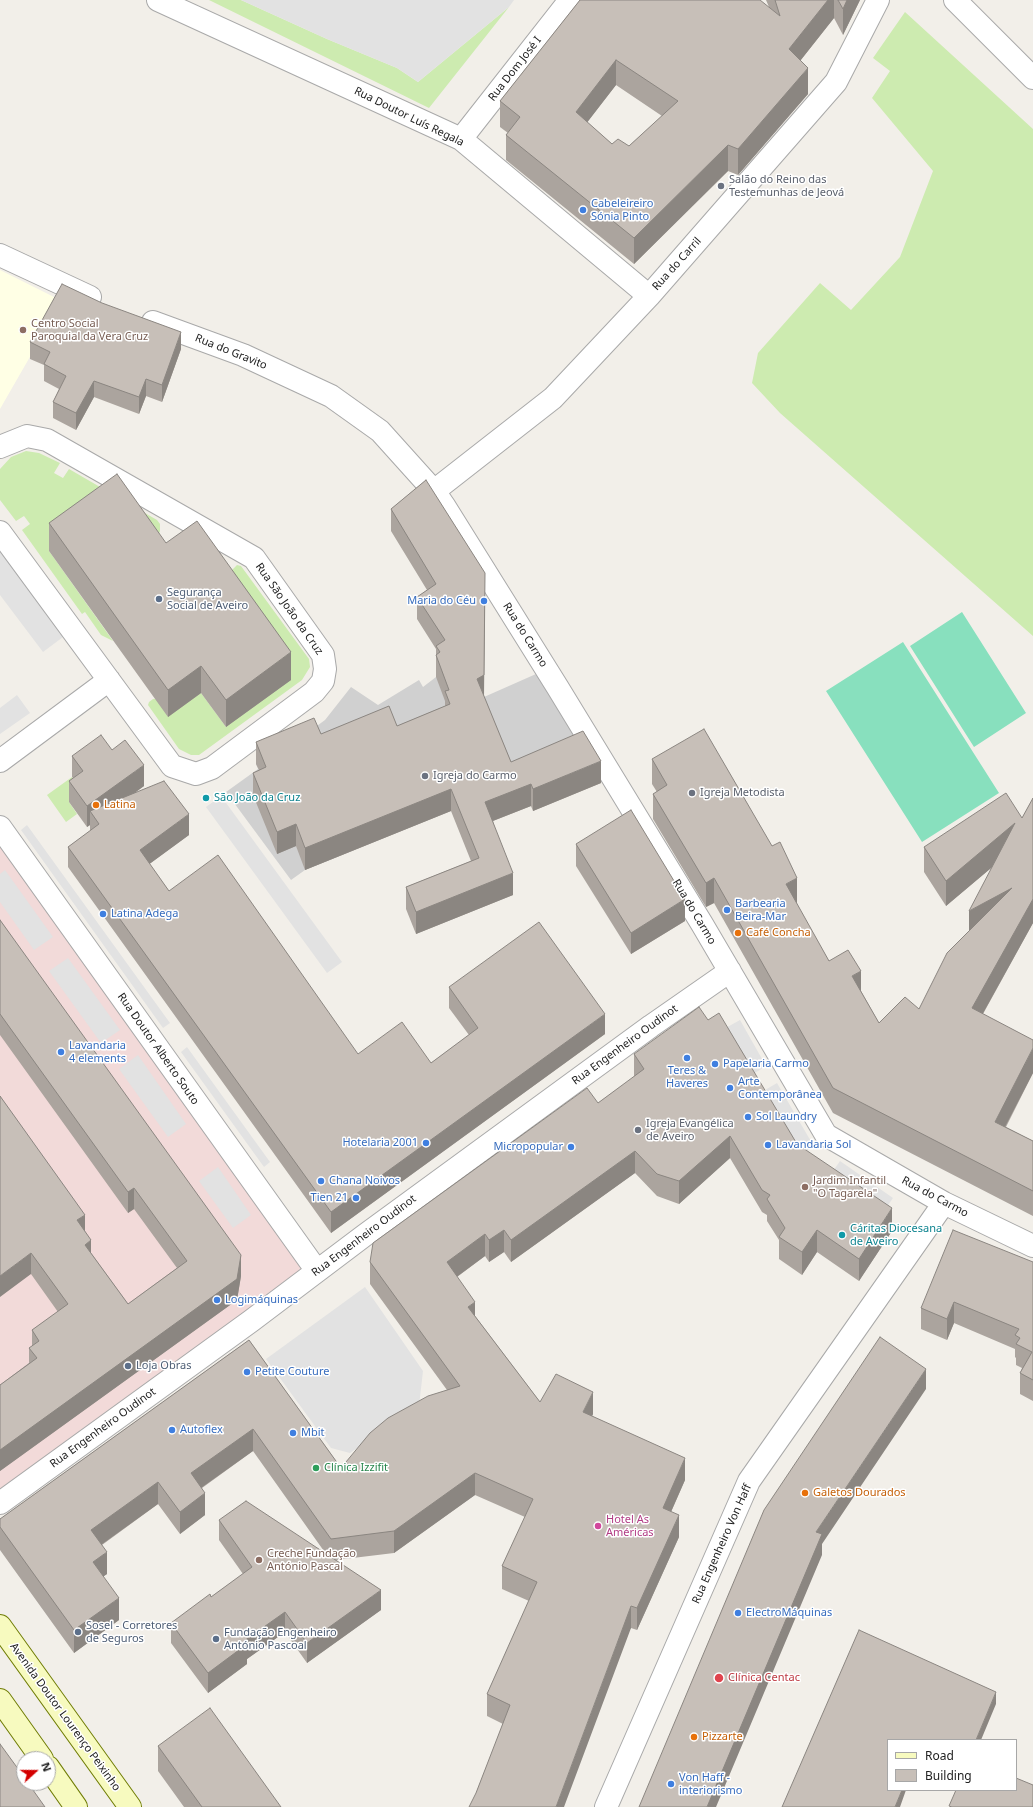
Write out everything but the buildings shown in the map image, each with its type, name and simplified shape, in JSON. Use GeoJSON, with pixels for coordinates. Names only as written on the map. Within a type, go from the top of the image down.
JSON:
{"type":"FeatureCollection","features":[{"type":"Feature","properties":{"kind":"main road","name":"Avenida Doutor Lourenço Peixinho"},"geometry":{"type":"LineString","coordinates":[[0,1626],[130,1807]]}},
{"type":"Feature","properties":{"kind":"main road"},"geometry":{"type":"LineString","coordinates":[[0,1700],[36,1751]]}},
{"type":"Feature","properties":{"kind":"main road"},"geometry":{"type":"LineString","coordinates":[[56,1778],[76,1807]]}},
{"type":"Feature","properties":{"kind":"street","name":"Rua Doutor Luís Regala"},"geometry":{"type":"LineString","coordinates":[[158,0],[461,139],[649,296]]}},
{"type":"Feature","properties":{"kind":"street","name":"Rua Dom José I"},"geometry":{"type":"LineString","coordinates":[[461,139],[570,0]]}},
{"type":"Feature","properties":{"kind":"street","name":"Rua do Carril"},"geometry":{"type":"LineString","coordinates":[[434,492],[553,398],[649,296],[836,82],[878,0]]}},
{"type":"Feature","properties":{"kind":"street"},"geometry":{"type":"LineString","coordinates":[[955,0],[1033,78]]}},
{"type":"Feature","properties":{"kind":"street"},"geometry":{"type":"LineString","coordinates":[[0,254],[111,306]]}},
{"type":"Feature","properties":{"kind":"street","name":"Rua do Gravito"},"geometry":{"type":"LineString","coordinates":[[132,314],[243,356],[331,396],[380,431],[434,492]]}},
{"type":"Feature","properties":{"kind":"street","name":"Rua São João da Cruz"},"geometry":{"type":"LineString","coordinates":[[0,447],[26,436],[47,440],[254,558],[323,656],[325,669],[323,682],[314,692],[212,768],[196,774],[172,766],[0,532]]}},
{"type":"Feature","properties":{"kind":"street","name":"Rua do Carmo"},"geometry":{"type":"LineString","coordinates":[[434,492],[558,688],[730,971],[826,1135],[944,1203],[1033,1246]]}},
{"type":"Feature","properties":{"kind":"street"},"geometry":{"type":"LineString","coordinates":[[0,761],[109,680]]}},
{"type":"Feature","properties":{"kind":"street","name":"Rua Doutor Alberto Souto"},"geometry":{"type":"LineString","coordinates":[[0,827],[317,1271]]}},
{"type":"Feature","properties":{"kind":"street","name":"Rua Engenheiro Oudinot"},"geometry":{"type":"LineString","coordinates":[[0,1503],[645,1030],[730,971]]}},
{"type":"Feature","properties":{"kind":"street","name":"Rua Engenheiro Von Haff"},"geometry":{"type":"LineString","coordinates":[[606,1807],[749,1481],[944,1203]]}},
{"type":"Feature","properties":{"kind":"shaded area"},"geometry":{"type":"Polygon","coordinates":[[[241,0],[514,0],[509,7],[418,82],[397,68],[327,39],[241,0]]]}},
{"type":"Feature","properties":{"kind":"shaded area","name":"Centro Social Paroquial da Vera Cruz"},"geometry":{"type":"Polygon","coordinates":[[[0,270],[62,301],[0,409],[0,270]]]}},
{"type":"Feature","properties":{"kind":"shaded area"},"geometry":{"type":"Polygon","coordinates":[[[0,551],[63,637],[43,652],[0,595],[0,551]]]}},
{"type":"Feature","properties":{"kind":"shaded area"},"geometry":{"type":"Polygon","coordinates":[[[536,674],[585,752],[489,795],[305,870],[291,880],[226,792],[258,769],[256,764],[276,756],[325,720],[351,687],[378,705],[419,680],[423,687],[436,677],[484,697],[536,674]]]}},
{"type":"Feature","properties":{"kind":"shaded area"},"geometry":{"type":"Polygon","coordinates":[[[17,695],[30,713],[0,734],[0,708],[17,695]]]}},
{"type":"Feature","properties":{"kind":"shaded area"},"geometry":{"type":"Polygon","coordinates":[[[221,796],[342,962],[327,973],[206,807],[221,796]]]}},
{"type":"Feature","properties":{"kind":"shaded area"},"geometry":{"type":"Polygon","coordinates":[[[27,825],[170,1023],[163,1028],[21,830],[27,825]]]}},
{"type":"Feature","properties":{"kind":"shaded area"},"geometry":{"type":"Polygon","coordinates":[[[0,827],[317,1271],[0,1503],[0,827]]]}},
{"type":"Feature","properties":{"kind":"shaded area"},"geometry":{"type":"Polygon","coordinates":[[[5,870],[53,937],[34,950],[0,902],[0,874],[5,870]]]}},
{"type":"Feature","properties":{"kind":"shaded area"},"geometry":{"type":"Polygon","coordinates":[[[68,958],[120,1030],[101,1043],[49,971],[68,958]]]}},
{"type":"Feature","properties":{"kind":"shaded area"},"geometry":{"type":"Polygon","coordinates":[[[740,1020],[766,1066],[750,1076],[722,1030],[740,1020]]]}},
{"type":"Feature","properties":{"kind":"shaded area"},"geometry":{"type":"Polygon","coordinates":[[[187,1047],[270,1162],[264,1167],[181,1052],[187,1047]]]}},
{"type":"Feature","properties":{"kind":"shaded area"},"geometry":{"type":"Polygon","coordinates":[[[138,1055],[186,1124],[168,1137],[119,1069],[138,1055]]]}},
{"type":"Feature","properties":{"kind":"shaded area"},"geometry":{"type":"Polygon","coordinates":[[[777,1083],[814,1144],[800,1157],[760,1093],[777,1083]]]}},
{"type":"Feature","properties":{"kind":"shaded area"},"geometry":{"type":"Polygon","coordinates":[[[840,1161],[893,1198],[882,1214],[829,1177],[840,1161]]]}},
{"type":"Feature","properties":{"kind":"shaded area"},"geometry":{"type":"Polygon","coordinates":[[[218,1167],[251,1215],[233,1228],[199,1181],[218,1167]]]}},
{"type":"Feature","properties":{"kind":"shaded area"},"geometry":{"type":"Polygon","coordinates":[[[365,1287],[423,1371],[419,1406],[350,1453],[331,1448],[266,1359],[365,1287]]]}},
{"type":"Feature","properties":{"kind":"green space"},"geometry":{"type":"Polygon","coordinates":[[[209,0],[241,0],[327,39],[397,68],[418,82],[509,7],[429,108],[209,0]]]}},
{"type":"Feature","properties":{"kind":"green space"},"geometry":{"type":"Polygon","coordinates":[[[905,12],[1033,129],[1033,636],[780,413],[752,383],[758,353],[820,283],[851,310],[900,257],[933,171],[872,98],[890,71],[873,58],[905,12]]]}},
{"type":"Feature","properties":{"kind":"green space"},"geometry":{"type":"Polygon","coordinates":[[[26,451],[39,453],[60,463],[54,473],[63,478],[69,469],[157,520],[160,524],[160,531],[153,553],[49,551],[113,641],[101,635],[85,612],[82,614],[22,530],[30,524],[24,516],[16,521],[0,500],[0,469],[11,457],[26,451]]]}},
{"type":"Feature","properties":{"kind":"green space"},"geometry":{"type":"Polygon","coordinates":[[[237,565],[241,566],[309,659],[310,667],[302,680],[199,755],[191,755],[179,749],[148,705],[153,699],[201,693],[226,727],[232,570],[237,565]]]}},
{"type":"Feature","properties":{"kind":"green space"},"geometry":{"type":"Polygon","coordinates":[[[962,612],[1026,713],[974,747],[910,646],[962,612]]]}},
{"type":"Feature","properties":{"kind":"green space"},"geometry":{"type":"Polygon","coordinates":[[[903,642],[999,793],[922,842],[826,691],[903,642]]]}},
{"type":"Feature","properties":{"kind":"green space"},"geometry":{"type":"Polygon","coordinates":[[[72,777],[83,792],[69,802],[77,814],[66,822],[47,795],[72,777]]]}},
{"type":"Feature","properties":{"kind":"place","name":"Salão do Reino das Testemunhas de Jeová"},"geometry":{"type":"Point","coordinates":[721,186]}},
{"type":"Feature","properties":{"kind":"place","name":"Cabeleireiro Sónia Pinto"},"geometry":{"type":"Point","coordinates":[583,210]}},
{"type":"Feature","properties":{"kind":"place","name":"Centro Social Paroquial da Vera Cruz"},"geometry":{"type":"Point","coordinates":[23,330]}},
{"type":"Feature","properties":{"kind":"place","name":"Segurança Social de Aveiro"},"geometry":{"type":"Point","coordinates":[159,599]}},
{"type":"Feature","properties":{"kind":"place","name":"Maria do Céu"},"geometry":{"type":"Point","coordinates":[484,601]}},
{"type":"Feature","properties":{"kind":"place","name":"Igreja do Carmo"},"geometry":{"type":"Point","coordinates":[425,776]}},
{"type":"Feature","properties":{"kind":"place","name":"Igreja Metodista"},"geometry":{"type":"Point","coordinates":[692,793]}},
{"type":"Feature","properties":{"kind":"place","name":"São João da Cruz"},"geometry":{"type":"Point","coordinates":[206,798]}},
{"type":"Feature","properties":{"kind":"place","name":"Latina"},"geometry":{"type":"Point","coordinates":[96,805]}},
{"type":"Feature","properties":{"kind":"place","name":"Barbearia Beira-Mar"},"geometry":{"type":"Point","coordinates":[727,910]}},
{"type":"Feature","properties":{"kind":"place","name":"Latina Adega"},"geometry":{"type":"Point","coordinates":[103,914]}},
{"type":"Feature","properties":{"kind":"place","name":"Café Concha"},"geometry":{"type":"Point","coordinates":[738,933]}},
{"type":"Feature","properties":{"kind":"place","name":"Lavandaria 4 elements"},"geometry":{"type":"Point","coordinates":[61,1052]}},
{"type":"Feature","properties":{"kind":"place","name":"Teres & Haveres"},"geometry":{"type":"Point","coordinates":[687,1058]}},
{"type":"Feature","properties":{"kind":"place","name":"Papelaria Carmo"},"geometry":{"type":"Point","coordinates":[715,1064]}},
{"type":"Feature","properties":{"kind":"place","name":"Arte Contemporânea"},"geometry":{"type":"Point","coordinates":[730,1088]}},
{"type":"Feature","properties":{"kind":"place","name":"Sol Laundry"},"geometry":{"type":"Point","coordinates":[748,1117]}},
{"type":"Feature","properties":{"kind":"place","name":"Igreja Evangélica de Aveiro"},"geometry":{"type":"Point","coordinates":[638,1130]}},
{"type":"Feature","properties":{"kind":"place","name":"Hotelaria 2001"},"geometry":{"type":"Point","coordinates":[426,1143]}},
{"type":"Feature","properties":{"kind":"place","name":"Lavandaria Sol"},"geometry":{"type":"Point","coordinates":[768,1145]}},
{"type":"Feature","properties":{"kind":"place","name":"Micropopular"},"geometry":{"type":"Point","coordinates":[571,1147]}},
{"type":"Feature","properties":{"kind":"place","name":"Chana Noivos"},"geometry":{"type":"Point","coordinates":[321,1181]}},
{"type":"Feature","properties":{"kind":"place","name":"Jardim Infantil \"O Tagarela\""},"geometry":{"type":"Point","coordinates":[805,1187]}},
{"type":"Feature","properties":{"kind":"place","name":"Tien 21"},"geometry":{"type":"Point","coordinates":[356,1198]}},
{"type":"Feature","properties":{"kind":"place","name":"Cáritas Diocesana de Aveiro"},"geometry":{"type":"Point","coordinates":[842,1235]}},
{"type":"Feature","properties":{"kind":"place","name":"Logimáquinas"},"geometry":{"type":"Point","coordinates":[217,1300]}},
{"type":"Feature","properties":{"kind":"place","name":"Loja Obras"},"geometry":{"type":"Point","coordinates":[128,1366]}},
{"type":"Feature","properties":{"kind":"place","name":"Petite Couture"},"geometry":{"type":"Point","coordinates":[247,1372]}},
{"type":"Feature","properties":{"kind":"place","name":"Autoflex"},"geometry":{"type":"Point","coordinates":[172,1430]}},
{"type":"Feature","properties":{"kind":"place","name":"Mbit"},"geometry":{"type":"Point","coordinates":[293,1433]}},
{"type":"Feature","properties":{"kind":"place","name":"Clínica Izzifit"},"geometry":{"type":"Point","coordinates":[316,1468]}},
{"type":"Feature","properties":{"kind":"place","name":"Galetos Dourados"},"geometry":{"type":"Point","coordinates":[805,1493]}},
{"type":"Feature","properties":{"kind":"place","name":"Hotel As Américas"},"geometry":{"type":"Point","coordinates":[598,1526]}},
{"type":"Feature","properties":{"kind":"place","name":"Creche Fundação António Pascal"},"geometry":{"type":"Point","coordinates":[259,1560]}},
{"type":"Feature","properties":{"kind":"place","name":"ElectroMáquinas"},"geometry":{"type":"Point","coordinates":[738,1613]}},
{"type":"Feature","properties":{"kind":"place","name":"Sosel - Corretores de Seguros"},"geometry":{"type":"Point","coordinates":[78,1632]}},
{"type":"Feature","properties":{"kind":"place","name":"Fundação Engenheiro António Pascoal"},"geometry":{"type":"Point","coordinates":[216,1639]}},
{"type":"Feature","properties":{"kind":"place","name":"Clínica Centac"},"geometry":{"type":"Point","coordinates":[719,1678]}},
{"type":"Feature","properties":{"kind":"place","name":"Pizzarte"},"geometry":{"type":"Point","coordinates":[694,1737]}},
{"type":"Feature","properties":{"kind":"place","name":"Von Haff - interiorismo"},"geometry":{"type":"Point","coordinates":[671,1784]}}]}
